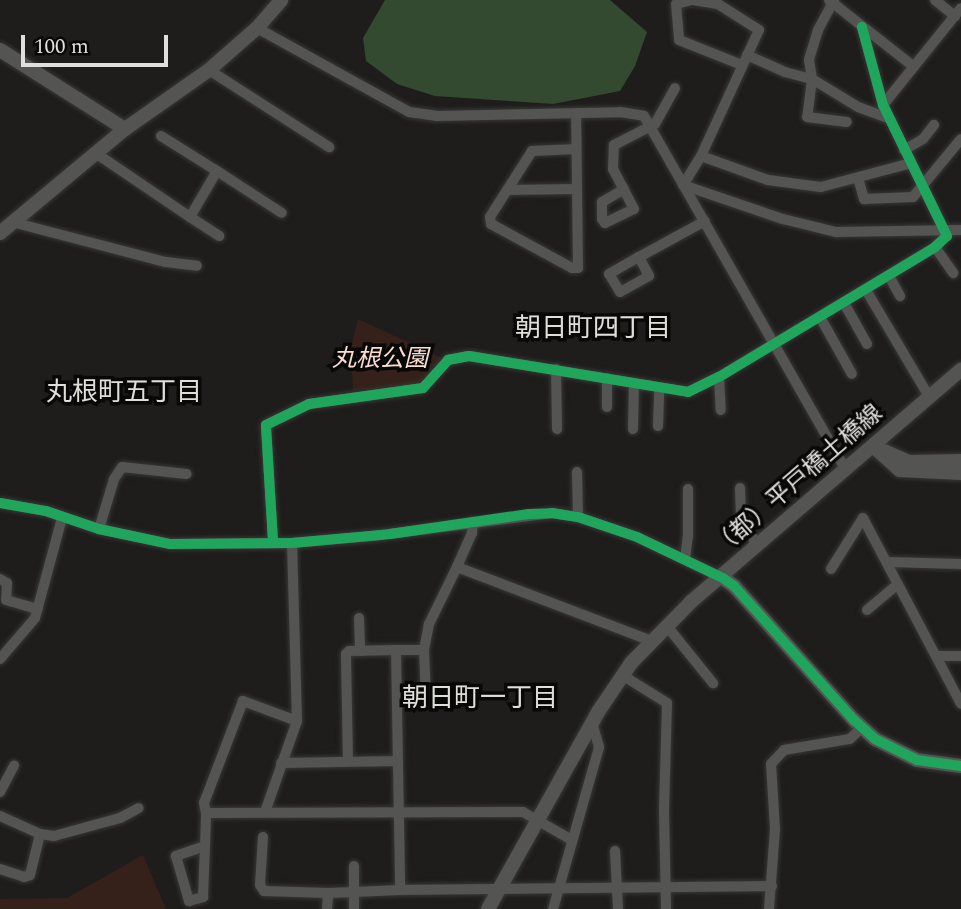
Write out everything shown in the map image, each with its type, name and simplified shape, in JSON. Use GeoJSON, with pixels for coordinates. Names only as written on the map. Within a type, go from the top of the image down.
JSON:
{"type":"FeatureCollection","features":[{"type":"Feature","properties":{"kind":"street"},"geometry":{"type":"LineString","coordinates":[[0,233],[125,129],[209,70],[257,28],[281,0]]}},
{"type":"Feature","properties":{"kind":"street"},"geometry":{"type":"LineString","coordinates":[[684,186],[701,156],[744,60],[758,30],[718,4],[693,0],[676,4],[679,40],[744,60],[812,79],[859,107],[888,118]]}},
{"type":"Feature","properties":{"kind":"street"},"geometry":{"type":"LineString","coordinates":[[883,105],[958,12],[934,0]]}},
{"type":"Feature","properties":{"kind":"street"},"geometry":{"type":"LineString","coordinates":[[847,122],[807,117],[812,79],[809,60],[818,30],[832,1],[914,67]]}},
{"type":"Feature","properties":{"kind":"street"},"geometry":{"type":"LineString","coordinates":[[273,541],[266,425],[309,404],[423,388],[438,370],[452,359],[469,356],[688,392],[719,377],[935,247],[947,236],[888,118],[862,27]]}},
{"type":"Feature","properties":{"kind":"street"},"geometry":{"type":"LineString","coordinates":[[257,28],[409,112],[436,116],[576,113],[637,113],[644,116],[846,470]]}},
{"type":"Feature","properties":{"kind":"street"},"geometry":{"type":"LineString","coordinates":[[0,50],[125,129]]}},
{"type":"Feature","properties":{"kind":"street"},"geometry":{"type":"LineString","coordinates":[[209,70],[329,147]]}},
{"type":"Feature","properties":{"kind":"street"},"geometry":{"type":"LineString","coordinates":[[624,189],[613,169],[614,145],[655,124],[675,88]]}},
{"type":"Feature","properties":{"kind":"street"},"geometry":{"type":"LineString","coordinates":[[576,113],[579,268],[572,268],[491,223],[490,217],[532,151],[576,149]]}},
{"type":"Feature","properties":{"kind":"street"},"geometry":{"type":"LineString","coordinates":[[904,150],[923,139],[934,125]]}},
{"type":"Feature","properties":{"kind":"street"},"geometry":{"type":"LineString","coordinates":[[161,136],[282,214]]}},
{"type":"Feature","properties":{"kind":"street"},"geometry":{"type":"LineString","coordinates":[[858,178],[864,199],[913,197],[961,138]]}},
{"type":"Feature","properties":{"kind":"street"},"geometry":{"type":"LineString","coordinates":[[97,154],[219,236]]}},
{"type":"Feature","properties":{"kind":"street"},"geometry":{"type":"LineString","coordinates":[[701,156],[768,180],[821,187],[911,163]]}},
{"type":"Feature","properties":{"kind":"street"},"geometry":{"type":"LineString","coordinates":[[190,216],[217,172]]}},
{"type":"Feature","properties":{"kind":"street"},"geometry":{"type":"LineString","coordinates":[[684,186],[783,219],[836,232],[912,233],[961,230]]}},
{"type":"Feature","properties":{"kind":"street"},"geometry":{"type":"LineString","coordinates":[[507,190],[576,189]]}},
{"type":"Feature","properties":{"kind":"street"},"geometry":{"type":"LineString","coordinates":[[639,257],[705,221]]}},
{"type":"Feature","properties":{"kind":"street"},"geometry":{"type":"LineString","coordinates":[[12,222],[166,262],[197,266]]}},
{"type":"Feature","properties":{"kind":"street"},"geometry":{"type":"LineString","coordinates":[[935,247],[953,273]]}},
{"type":"Feature","properties":{"kind":"street"},"geometry":{"type":"LineString","coordinates":[[889,276],[900,296]]}},
{"type":"Feature","properties":{"kind":"street"},"geometry":{"type":"LineString","coordinates":[[866,290],[928,395]]}},
{"type":"Feature","properties":{"kind":"street"},"geometry":{"type":"LineString","coordinates":[[844,303],[867,344]]}},
{"type":"Feature","properties":{"kind":"street"},"geometry":{"type":"LineString","coordinates":[[820,317],[852,374]]}},
{"type":"Feature","properties":{"kind":"street"},"geometry":{"type":"LineString","coordinates":[[556,369],[557,429]]}},
{"type":"Feature","properties":{"kind":"street","name":"（都）平戸橋土橋線"},"geometry":{"type":"LineString","coordinates":[[488,909],[540,821],[592,723],[622,675],[666,625],[723,578],[928,395],[961,370]]}},
{"type":"Feature","properties":{"kind":"street"},"geometry":{"type":"LineString","coordinates":[[719,377],[721,410]]}},
{"type":"Feature","properties":{"kind":"street"},"geometry":{"type":"LineString","coordinates":[[607,378],[607,407]]}},
{"type":"Feature","properties":{"kind":"street"},"geometry":{"type":"LineString","coordinates":[[633,429],[634,383]]}},
{"type":"Feature","properties":{"kind":"street"},"geometry":{"type":"LineString","coordinates":[[658,426],[659,388]]}},
{"type":"Feature","properties":{"kind":"street"},"geometry":{"type":"LineString","coordinates":[[873,446],[909,462],[961,461]]}},
{"type":"Feature","properties":{"kind":"street"},"geometry":{"type":"LineString","coordinates":[[873,446],[900,470],[961,473]]}},
{"type":"Feature","properties":{"kind":"street"},"geometry":{"type":"LineString","coordinates":[[99,529],[114,479],[122,467],[187,474]]}},
{"type":"Feature","properties":{"kind":"street"},"geometry":{"type":"LineString","coordinates":[[577,472],[578,517]]}},
{"type":"Feature","properties":{"kind":"street"},"geometry":{"type":"LineString","coordinates":[[740,488],[741,519],[757,545]]}},
{"type":"Feature","properties":{"kind":"street"},"geometry":{"type":"LineString","coordinates":[[685,559],[688,489]]}},
{"type":"Feature","properties":{"kind":"street"},"geometry":{"type":"LineString","coordinates":[[0,503],[46,511],[99,529],[170,544],[273,541],[292,543],[390,534],[552,513],[578,517],[637,537],[723,578],[734,586],[862,728],[906,757],[928,763],[961,766]]}},
{"type":"Feature","properties":{"kind":"street"},"geometry":{"type":"LineString","coordinates":[[1,655],[35,618],[62,518]]}},
{"type":"Feature","properties":{"kind":"street"},"geometry":{"type":"LineString","coordinates":[[831,569],[863,518],[961,704]]}},
{"type":"Feature","properties":{"kind":"street"},"geometry":{"type":"LineString","coordinates":[[426,698],[424,650],[429,624],[457,567],[473,522]]}},
{"type":"Feature","properties":{"kind":"street"},"geometry":{"type":"LineString","coordinates":[[265,812],[297,721],[292,543]]}},
{"type":"Feature","properties":{"kind":"street"},"geometry":{"type":"LineString","coordinates":[[887,562],[961,564]]}},
{"type":"Feature","properties":{"kind":"street"},"geometry":{"type":"LineString","coordinates":[[457,567],[652,641]]}},
{"type":"Feature","properties":{"kind":"street"},"geometry":{"type":"LineString","coordinates":[[0,579],[7,583],[6,600],[38,609]]}},
{"type":"Feature","properties":{"kind":"street"},"geometry":{"type":"LineString","coordinates":[[867,610],[898,584]]}},
{"type":"Feature","properties":{"kind":"street"},"geometry":{"type":"LineString","coordinates":[[359,618],[360,651]]}},
{"type":"Feature","properties":{"kind":"street"},"geometry":{"type":"LineString","coordinates":[[666,625],[713,683]]}},
{"type":"Feature","properties":{"kind":"street"},"geometry":{"type":"LineString","coordinates":[[396,650],[400,890]]}},
{"type":"Feature","properties":{"kind":"street"},"geometry":{"type":"LineString","coordinates":[[348,761],[345,658],[349,651],[424,650]]}},
{"type":"Feature","properties":{"kind":"street"},"geometry":{"type":"LineString","coordinates":[[936,656],[961,656]]}},
{"type":"Feature","properties":{"kind":"street"},"geometry":{"type":"LineString","coordinates":[[622,675],[667,703],[666,909]]}},
{"type":"Feature","properties":{"kind":"street"},"geometry":{"type":"LineString","coordinates":[[205,846],[176,856],[189,901],[203,897],[205,846],[206,813],[204,803],[243,701],[297,721]]}},
{"type":"Feature","properties":{"kind":"street"},"geometry":{"type":"LineString","coordinates":[[553,909],[570,839],[599,747],[592,723]]}},
{"type":"Feature","properties":{"kind":"street"},"geometry":{"type":"LineString","coordinates":[[769,909],[775,829],[771,764],[784,750],[850,739],[862,728]]}},
{"type":"Feature","properties":{"kind":"street"},"geometry":{"type":"LineString","coordinates":[[281,763],[398,761]]}},
{"type":"Feature","properties":{"kind":"street"},"geometry":{"type":"LineString","coordinates":[[0,792],[14,766]]}},
{"type":"Feature","properties":{"kind":"street"},"geometry":{"type":"LineString","coordinates":[[0,816],[40,834],[54,836],[120,818],[139,808]]}},
{"type":"Feature","properties":{"kind":"street"},"geometry":{"type":"LineString","coordinates":[[206,813],[523,812],[570,839]]}},
{"type":"Feature","properties":{"kind":"street"},"geometry":{"type":"LineString","coordinates":[[0,869],[24,877],[30,875],[40,834]]}},
{"type":"Feature","properties":{"kind":"street"},"geometry":{"type":"LineString","coordinates":[[263,837],[260,885],[264,891],[328,893],[559,886],[772,886]]}},
{"type":"Feature","properties":{"kind":"street"},"geometry":{"type":"LineString","coordinates":[[615,851],[618,909]]}},
{"type":"Feature","properties":{"kind":"street"},"geometry":{"type":"LineString","coordinates":[[354,866],[354,909]]}},
{"type":"Feature","properties":{"kind":"street"},"geometry":{"type":"LineString","coordinates":[[327,909],[328,893]]}},
{"type":"Feature","properties":{"kind":"green space","name":"丸根公園"},"geometry":{"type":"Polygon","coordinates":[[[358,319],[442,358],[422,383],[353,391],[351,347],[358,319]]]}},
{"type":"Feature","properties":{"kind":"green space"},"geometry":{"type":"Polygon","coordinates":[[[143,855],[166,909],[0,909],[0,899],[67,898],[143,855]]]}},
{"type":"Feature","properties":{"kind":"shaded area"},"geometry":{"type":"Polygon","coordinates":[[[385,0],[610,0],[647,32],[635,66],[620,91],[553,104],[435,96],[397,84],[366,61],[363,38],[385,0]]]}},
{"type":"Feature","properties":{"kind":"cycle path"},"geometry":{"type":"LineString","coordinates":[[273,541],[266,425],[309,404],[423,388],[448,360],[469,356],[688,392],[719,377],[935,247],[947,236],[883,105],[862,27]]}},
{"type":"Feature","properties":{"kind":"cycle path"},"geometry":{"type":"LineString","coordinates":[[0,503],[46,511],[99,529],[170,544],[292,543],[390,534],[529,514],[552,513],[578,517],[637,537],[723,578],[734,586],[854,720],[875,739],[917,760],[961,766]]}},
{"type":"Feature","properties":{"kind":"district","name":"朝日町四丁目"},"geometry":{"type":"Point","coordinates":[593,329]}},
{"type":"Feature","properties":{"kind":"district","name":"丸根町五丁目"},"geometry":{"type":"Point","coordinates":[124,393]}},
{"type":"Feature","properties":{"kind":"district","name":"朝日町一丁目"},"geometry":{"type":"Point","coordinates":[480,699]}}]}
